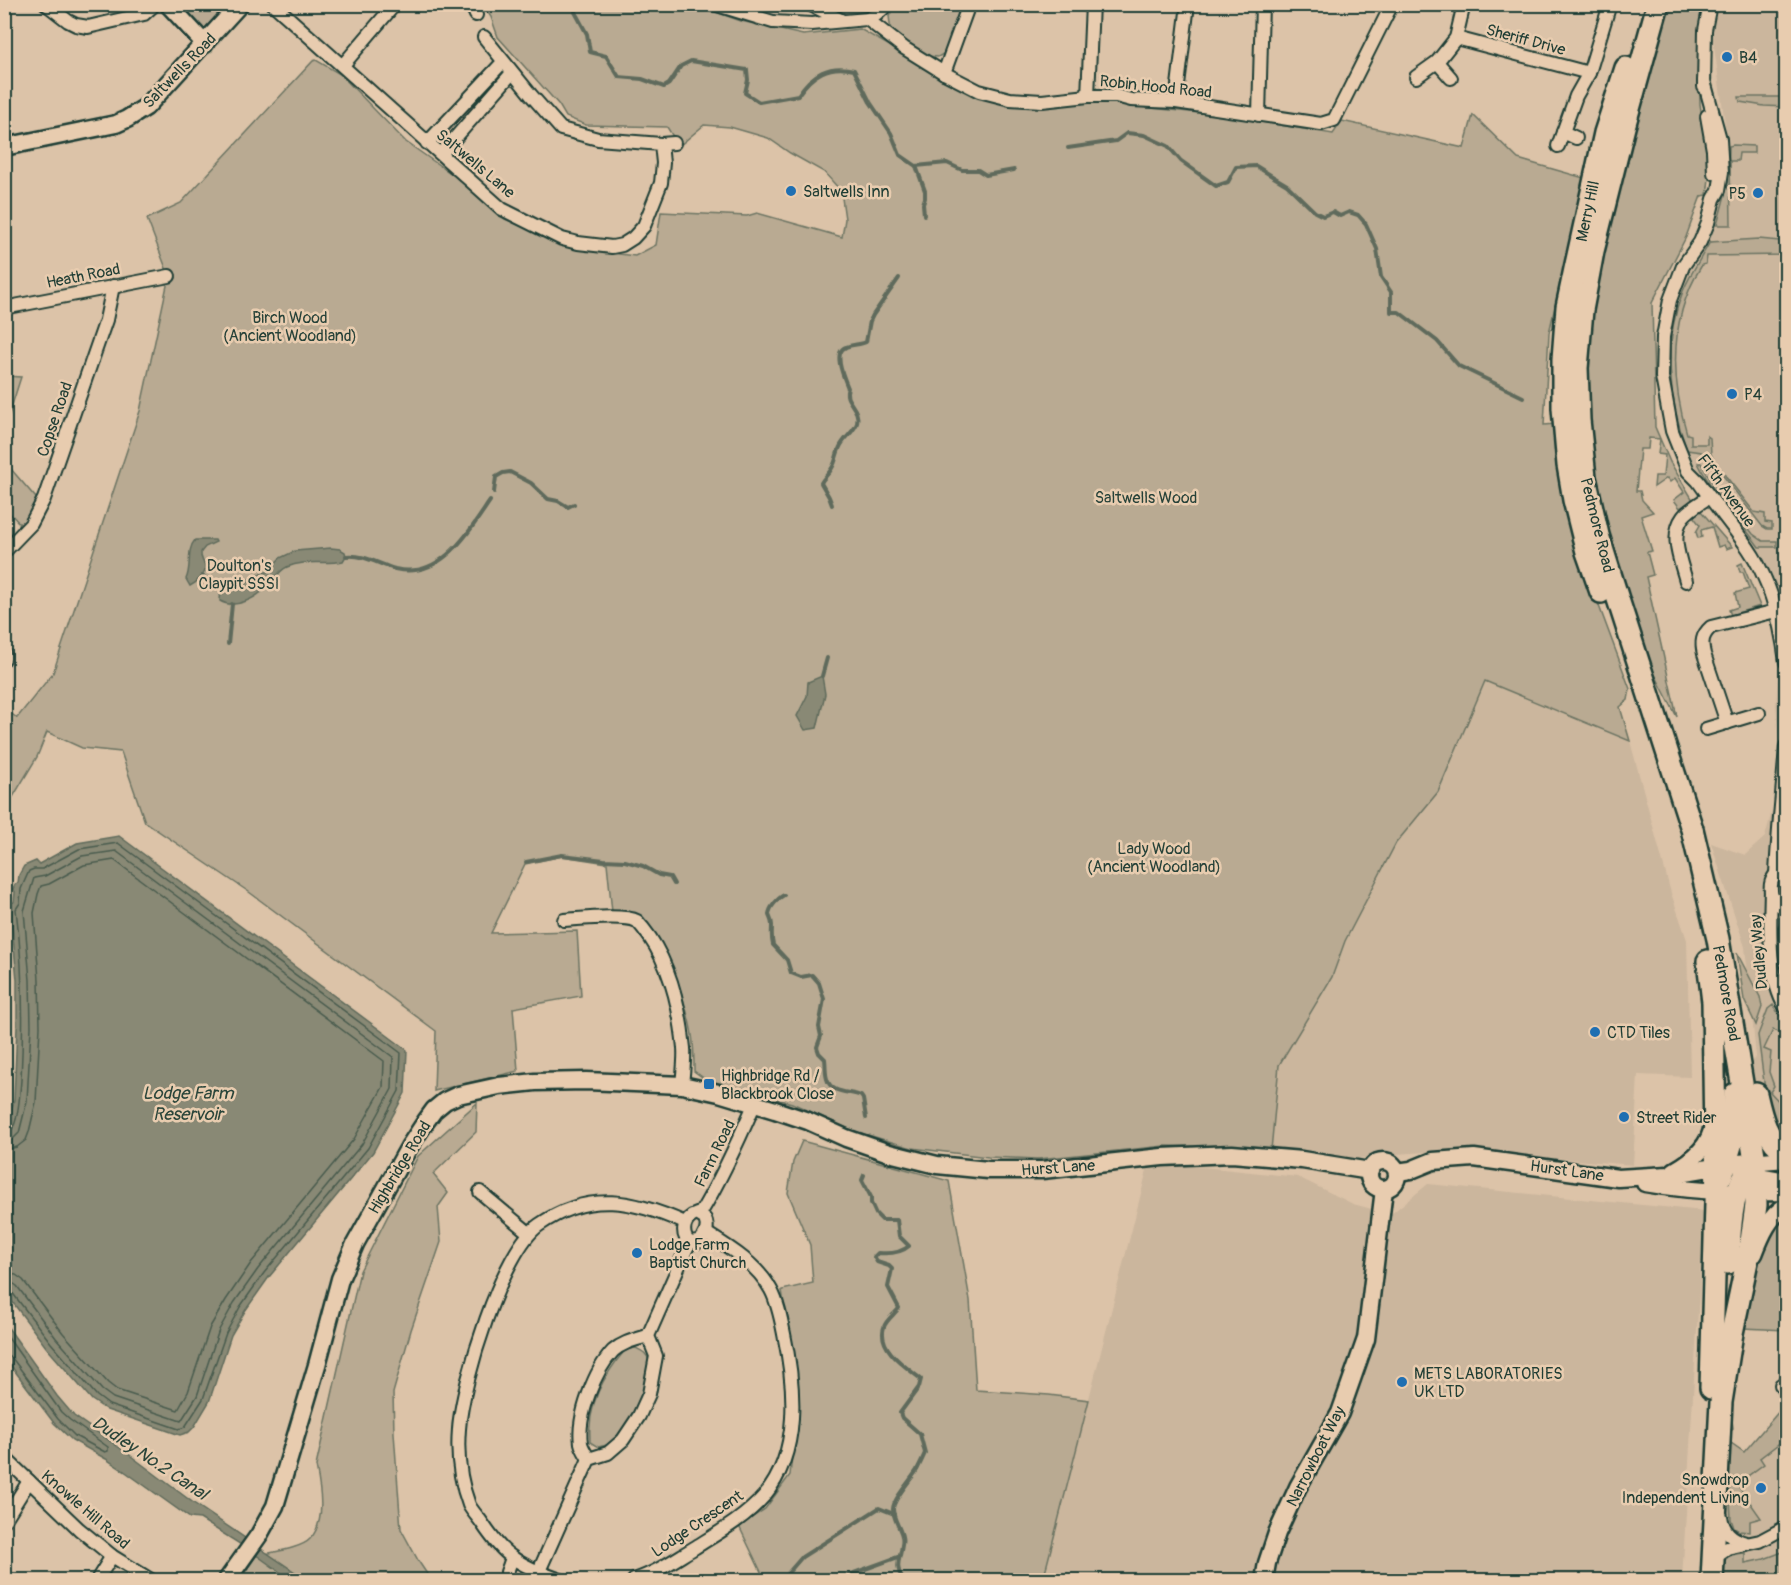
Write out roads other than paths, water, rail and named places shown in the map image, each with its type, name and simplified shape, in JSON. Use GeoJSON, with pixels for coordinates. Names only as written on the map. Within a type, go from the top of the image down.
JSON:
{"type":"FeatureCollection","features":[{"type":"Feature","properties":{"kind":"highway","name":"Merry Hill"},"geometry":{"type":"LineString","coordinates":[[1572,422],[1563,408],[1563,359],[1567,307],[1605,133],[1646,4]]}},
{"type":"Feature","properties":{"kind":"highway","name":"Merry Hill"},"geometry":{"type":"LineString","coordinates":[[1572,422],[1582,310],[1593,251],[1658,4]]}},
{"type":"Feature","properties":{"kind":"highway","name":"Pedmore Road"},"geometry":{"type":"LineString","coordinates":[[1572,422],[1598,535],[1692,829],[1718,939],[1728,997],[1737,1175]]}},
{"type":"Feature","properties":{"kind":"highway","name":"Pedmore Road"},"geometry":{"type":"LineString","coordinates":[[1572,422],[1570,476],[1587,552],[1680,834],[1700,916],[1713,1002],[1715,1107],[1737,1175],[1756,1205],[1751,1242],[1731,1333],[1721,1402],[1712,1581]]}},
{"type":"Feature","properties":{"kind":"highway"},"geometry":{"type":"LineString","coordinates":[[1728,997],[1744,1023],[1760,1110],[1770,1138],[1786,1152]]}},
{"type":"Feature","properties":{"kind":"highway"},"geometry":{"type":"LineString","coordinates":[[1700,1581],[1705,1456],[1712,1382],[1726,1293],[1737,1175],[1733,1139],[1735,1095],[1728,997]]}},
{"type":"Feature","properties":{"kind":"street"},"geometry":{"type":"LineString","coordinates":[[46,4],[68,21],[88,27],[144,14],[155,4]]}},
{"type":"Feature","properties":{"kind":"street"},"geometry":{"type":"LineString","coordinates":[[168,4],[205,44]]}},
{"type":"Feature","properties":{"kind":"street","name":"Saltwells Road"},"geometry":{"type":"LineString","coordinates":[[4,147],[127,119],[146,107],[240,4]]}},
{"type":"Feature","properties":{"kind":"street","name":"Saltwells Lane"},"geometry":{"type":"LineString","coordinates":[[273,4],[502,208],[562,239],[612,247],[622,245],[633,238],[644,226],[661,183],[663,164],[661,144]]}},
{"type":"Feature","properties":{"kind":"street"},"geometry":{"type":"LineString","coordinates":[[343,65],[395,4]]}},
{"type":"Feature","properties":{"kind":"street"},"geometry":{"type":"LineString","coordinates":[[714,4],[773,22],[812,24],[867,19],[876,15],[888,4]]}},
{"type":"Feature","properties":{"kind":"street"},"geometry":{"type":"LineString","coordinates":[[809,4],[842,21]]}},
{"type":"Feature","properties":{"kind":"street"},"geometry":{"type":"LineString","coordinates":[[944,73],[969,4]]}},
{"type":"Feature","properties":{"kind":"street"},"geometry":{"type":"LineString","coordinates":[[1088,96],[1092,4]]}},
{"type":"Feature","properties":{"kind":"street"},"geometry":{"type":"LineString","coordinates":[[1176,102],[1188,4]]}},
{"type":"Feature","properties":{"kind":"street"},"geometry":{"type":"LineString","coordinates":[[1259,115],[1262,4]]}},
{"type":"Feature","properties":{"kind":"street","name":"Robin Hood Road"},"geometry":{"type":"LineString","coordinates":[[867,19],[904,48],[944,73],[979,91],[1010,99],[1042,101],[1088,96],[1116,96],[1131,100],[1176,102],[1320,124],[1334,120],[1392,4]]}},
{"type":"Feature","properties":{"kind":"street"},"geometry":{"type":"LineString","coordinates":[[1416,77],[1437,62],[1456,38],[1464,4]]}},
{"type":"Feature","properties":{"kind":"street"},"geometry":{"type":"LineString","coordinates":[[1558,146],[1576,96],[1589,73],[1610,4]]}},
{"type":"Feature","properties":{"kind":"street","name":"Fifth Avenue"},"geometry":{"type":"LineString","coordinates":[[1710,4],[1705,30],[1704,81],[1718,131],[1722,153],[1722,172],[1719,190],[1714,199],[1708,223],[1700,242],[1683,266],[1670,300],[1663,337],[1662,377],[1672,431],[1689,471],[1749,550],[1763,575],[1782,631],[1786,662]]}},
{"type":"Feature","properties":{"kind":"street"},"geometry":{"type":"LineString","coordinates":[[484,37],[561,129],[598,139],[637,143],[674,143]]}},
{"type":"Feature","properties":{"kind":"street","name":"Sheriff Drive"},"geometry":{"type":"LineString","coordinates":[[1456,38],[1589,73]]}},
{"type":"Feature","properties":{"kind":"street"},"geometry":{"type":"LineString","coordinates":[[427,143],[503,62]]}},
{"type":"Feature","properties":{"kind":"street"},"geometry":{"type":"LineString","coordinates":[[1437,62],[1450,78]]}},
{"type":"Feature","properties":{"kind":"street"},"geometry":{"type":"LineString","coordinates":[[441,154],[512,73]]}},
{"type":"Feature","properties":{"kind":"street"},"geometry":{"type":"LineString","coordinates":[[1563,132],[1576,138]]}},
{"type":"Feature","properties":{"kind":"street","name":"Heath Road"},"geometry":{"type":"LineString","coordinates":[[4,308],[169,276]]}},
{"type":"Feature","properties":{"kind":"street","name":"Copse Road"},"geometry":{"type":"LineString","coordinates":[[4,552],[31,524],[44,499],[106,320],[113,286]]}},
{"type":"Feature","properties":{"kind":"street"},"geometry":{"type":"LineString","coordinates":[[1686,581],[1677,548],[1678,528],[1683,517],[1709,497]]}},
{"type":"Feature","properties":{"kind":"street"},"geometry":{"type":"LineString","coordinates":[[1727,723],[1704,654],[1703,638],[1711,627],[1776,610]]}},
{"type":"Feature","properties":{"kind":"street"},"geometry":{"type":"LineString","coordinates":[[4,653],[4,659]]}},
{"type":"Feature","properties":{"kind":"street"},"geometry":{"type":"LineString","coordinates":[[1706,729],[1759,713]]}},
{"type":"Feature","properties":{"kind":"street"},"geometry":{"type":"LineString","coordinates":[[1781,871],[1779,819],[1783,797],[1786,746]]}},
{"type":"Feature","properties":{"kind":"street"},"geometry":{"type":"LineString","coordinates":[[1783,797],[1786,820]]}},
{"type":"Feature","properties":{"kind":"street","name":"Dudley Way"},"geometry":{"type":"LineString","coordinates":[[1781,871],[1772,880],[1771,934],[1776,987],[1786,1008]]}},
{"type":"Feature","properties":{"kind":"street"},"geometry":{"type":"LineString","coordinates":[[1771,890],[1774,900],[1786,909]]}},
{"type":"Feature","properties":{"kind":"street"},"geometry":{"type":"LineString","coordinates":[[564,920],[623,918],[637,921],[648,934],[659,953],[669,979],[678,1013],[685,1051],[682,1085]]}},
{"type":"Feature","properties":{"kind":"street","name":"Dudley Way"},"geometry":{"type":"LineString","coordinates":[[1786,928],[1786,962]]}},
{"type":"Feature","properties":{"kind":"street","name":"Highbridge Road"},"geometry":{"type":"LineString","coordinates":[[227,1581],[259,1535],[275,1506],[340,1279],[355,1244],[409,1147],[434,1110],[445,1101],[458,1095],[499,1086],[586,1081],[682,1085],[719,1093],[754,1105]]}},
{"type":"Feature","properties":{"kind":"street","name":"Hurst Lane"},"geometry":{"type":"LineString","coordinates":[[754,1105],[808,1122],[889,1153],[937,1165],[988,1170],[1042,1170],[1162,1157],[1232,1154],[1370,1171]]}},
{"type":"Feature","properties":{"kind":"street","name":"Farm Road"},"geometry":{"type":"LineString","coordinates":[[700,1214],[737,1146],[754,1105]]}},
{"type":"Feature","properties":{"kind":"street"},"geometry":{"type":"LineString","coordinates":[[1668,1175],[1693,1158],[1712,1133],[1715,1107]]}},
{"type":"Feature","properties":{"kind":"street","name":"Hurst Lane"},"geometry":{"type":"LineString","coordinates":[[1397,1172],[1411,1170],[1432,1161],[1474,1158],[1618,1178],[1737,1175]]}},
{"type":"Feature","properties":{"kind":"street"},"geometry":{"type":"LineString","coordinates":[[1618,1178],[1681,1189],[1737,1175],[1786,1159]]}},
{"type":"Feature","properties":{"kind":"street"},"geometry":{"type":"LineString","coordinates":[[1384,1161],[1393,1165],[1397,1172],[1395,1182],[1384,1189],[1373,1185],[1369,1176],[1370,1171],[1377,1163],[1384,1161]]}},
{"type":"Feature","properties":{"kind":"street"},"geometry":{"type":"LineString","coordinates":[[1737,1175],[1786,1181]]}},
{"type":"Feature","properties":{"kind":"street"},"geometry":{"type":"LineString","coordinates":[[1737,1175],[1786,1192]]}},
{"type":"Feature","properties":{"kind":"street","name":"Narrowboat Way"},"geometry":{"type":"LineString","coordinates":[[1264,1581],[1266,1563],[1277,1533],[1298,1487],[1340,1413],[1366,1339],[1384,1189]]}},
{"type":"Feature","properties":{"kind":"street"},"geometry":{"type":"LineString","coordinates":[[480,1192],[529,1233]]}},
{"type":"Feature","properties":{"kind":"street"},"geometry":{"type":"LineString","coordinates":[[561,1581],[513,1558],[490,1535],[470,1507],[461,1471],[459,1430],[472,1362],[488,1315],[508,1270],[529,1233],[551,1218],[581,1205],[615,1202],[652,1209],[685,1223]]}},
{"type":"Feature","properties":{"kind":"street"},"geometry":{"type":"LineString","coordinates":[[1743,1280],[1765,1228],[1778,1211],[1786,1206]]}},
{"type":"Feature","properties":{"kind":"street"},"geometry":{"type":"LineString","coordinates":[[700,1214],[706,1221],[706,1233],[698,1242],[689,1243],[684,1235],[685,1223],[690,1216],[700,1214]]}},
{"type":"Feature","properties":{"kind":"street","name":"Lodge Crescent"},"geometry":{"type":"LineString","coordinates":[[634,1581],[679,1557],[753,1508],[765,1496],[776,1477],[790,1437],[793,1401],[790,1363],[778,1308],[771,1290],[746,1261],[706,1233]]}},
{"type":"Feature","properties":{"kind":"street"},"geometry":{"type":"LineString","coordinates":[[539,1571],[589,1460],[608,1453],[623,1440],[639,1416],[649,1394],[656,1356],[648,1336],[689,1243]]}},
{"type":"Feature","properties":{"kind":"street"},"geometry":{"type":"LineString","coordinates":[[589,1460],[581,1445],[581,1428],[585,1404],[600,1370],[614,1351],[628,1341],[648,1336]]}},
{"type":"Feature","properties":{"kind":"street","name":"Knowle Hill Road"},"geometry":{"type":"LineString","coordinates":[[4,1457],[79,1529],[112,1556],[151,1581]]}},
{"type":"Feature","properties":{"kind":"street"},"geometry":{"type":"LineString","coordinates":[[4,1521],[29,1481]]}},
{"type":"Feature","properties":{"kind":"street"},"geometry":{"type":"LineString","coordinates":[[1717,1484],[1721,1520],[1726,1531],[1734,1540],[1746,1543]]}},
{"type":"Feature","properties":{"kind":"street"},"geometry":{"type":"LineString","coordinates":[[1713,1558],[1727,1548],[1760,1541],[1786,1527]]}},
{"type":"Feature","properties":{"kind":"street"},"geometry":{"type":"LineString","coordinates":[[97,1581],[112,1556]]}},
{"type":"Feature","properties":{"kind":"street"},"geometry":{"type":"LineString","coordinates":[[507,1581],[507,1572],[513,1558]]}},
{"type":"Feature","properties":{"kind":"water"},"geometry":{"type":"Polygon","coordinates":[[[195,540],[215,540],[216,542],[205,547],[201,552],[205,569],[203,575],[190,586],[186,579],[192,544],[195,540]]]}},
{"type":"Feature","properties":{"kind":"water"},"geometry":{"type":"Polygon","coordinates":[[[331,548],[345,552],[346,556],[343,561],[287,567],[251,599],[232,604],[220,601],[222,589],[228,579],[240,584],[267,572],[280,558],[295,551],[331,548]]]}},
{"type":"Feature","properties":{"kind":"water"},"geometry":{"type":"Polygon","coordinates":[[[822,676],[825,694],[817,728],[805,730],[797,716],[807,696],[808,682],[822,676]]]}},
{"type":"Feature","properties":{"kind":"water","name":"Lodge Farm Reservoir"},"geometry":{"type":"Polygon","coordinates":[[[119,836],[407,1050],[405,1093],[373,1152],[269,1277],[245,1311],[231,1335],[209,1402],[194,1427],[189,1432],[180,1435],[107,1410],[92,1400],[46,1347],[5,1292],[5,1136],[14,1100],[17,1027],[17,980],[10,903],[14,902],[13,889],[18,883],[24,866],[36,861],[39,864],[77,843],[119,836]]]}},
{"type":"Feature","properties":{"kind":"water"},"geometry":{"type":"Polygon","coordinates":[[[4,1322],[74,1416],[195,1504],[304,1578],[313,1580],[291,1580],[248,1549],[200,1519],[190,1518],[106,1459],[72,1440],[54,1423],[5,1358],[4,1322]]]}},
{"type":"Feature","properties":{"kind":"waterway"},"geometry":{"type":"LineString","coordinates":[[574,4],[575,12],[587,34],[590,52],[606,56],[619,77],[642,79],[664,87],[669,84],[681,66],[691,61],[747,70],[748,80],[745,93],[759,102],[798,95],[809,81],[822,72],[837,68],[854,70],[870,102],[891,133],[900,155],[916,166],[925,191],[924,215]]}},
{"type":"Feature","properties":{"kind":"waterway"},"geometry":{"type":"LineString","coordinates":[[1068,148],[1116,141],[1127,133],[1144,135],[1168,146],[1181,161],[1216,186],[1228,182],[1236,167],[1256,166],[1287,185],[1315,212],[1323,216],[1333,212],[1340,216],[1349,212],[1358,215],[1366,224],[1377,249],[1381,277],[1391,292],[1391,312],[1399,312],[1437,341],[1459,366],[1523,397]]}},
{"type":"Feature","properties":{"kind":"waterway"},"geometry":{"type":"LineString","coordinates":[[916,166],[947,163],[962,170],[978,170],[986,175],[1014,170]]}},
{"type":"Feature","properties":{"kind":"waterway"},"geometry":{"type":"LineString","coordinates":[[832,505],[821,483],[834,465],[841,445],[856,426],[858,418],[847,397],[848,388],[840,366],[840,354],[846,347],[866,342],[873,315],[899,278]]}},
{"type":"Feature","properties":{"kind":"waterway"},"geometry":{"type":"LineString","coordinates":[[494,492],[496,477],[510,472],[531,483],[548,499],[558,501],[568,507],[574,504]]}},
{"type":"Feature","properties":{"kind":"waterway"},"geometry":{"type":"LineString","coordinates":[[346,556],[365,558],[395,569],[411,571],[426,568],[451,551],[490,501]]}},
{"type":"Feature","properties":{"kind":"waterway"},"geometry":{"type":"LineString","coordinates":[[202,576],[222,588]]}},
{"type":"Feature","properties":{"kind":"waterway"},"geometry":{"type":"LineString","coordinates":[[228,644],[232,604]]}},
{"type":"Feature","properties":{"kind":"waterway"},"geometry":{"type":"LineString","coordinates":[[822,676],[827,658]]}},
{"type":"Feature","properties":{"kind":"waterway"},"geometry":{"type":"LineString","coordinates":[[526,862],[562,855],[625,861],[643,866],[659,875],[670,877],[674,884]]}},
{"type":"Feature","properties":{"kind":"waterway"},"geometry":{"type":"LineString","coordinates":[[784,895],[774,903],[769,912],[773,945],[787,960],[791,973],[801,977],[812,975],[819,983],[824,999],[819,1027],[821,1036],[817,1047],[825,1059],[827,1079],[836,1090],[861,1096],[866,1118]]}},
{"type":"Feature","properties":{"kind":"waterway"},"geometry":{"type":"LineString","coordinates":[[864,1175],[862,1180],[871,1197],[876,1214],[882,1220],[897,1220],[899,1236],[909,1246],[895,1252],[878,1253],[874,1257],[877,1262],[892,1269],[888,1287],[899,1308],[885,1324],[883,1335],[885,1343],[894,1357],[921,1379],[919,1387],[900,1413],[902,1418],[920,1434],[925,1453],[917,1470],[896,1500],[893,1509],[902,1536],[898,1566],[903,1580]]}},
{"type":"Feature","properties":{"kind":"waterway"},"geometry":{"type":"LineString","coordinates":[[782,1580],[802,1557],[879,1508],[894,1514]]}},
{"type":"Feature","properties":{"kind":"waterway"},"geometry":{"type":"LineString","coordinates":[[838,1580],[898,1557]]}},
{"type":"Feature","properties":{"kind":"place","name":"B4"},"geometry":{"type":"Point","coordinates":[1727,57]}},
{"type":"Feature","properties":{"kind":"place","name":"Saltwells Inn"},"geometry":{"type":"Point","coordinates":[791,191]}},
{"type":"Feature","properties":{"kind":"place","name":"P5"},"geometry":{"type":"Point","coordinates":[1758,193]}},
{"type":"Feature","properties":{"kind":"place","name":"P4"},"geometry":{"type":"Point","coordinates":[1732,394]}},
{"type":"Feature","properties":{"kind":"place","name":"CTD Tiles"},"geometry":{"type":"Point","coordinates":[1595,1032]}},
{"type":"Feature","properties":{"kind":"place","name":"Highbridge Rd / Blackbrook Close"},"geometry":{"type":"Point","coordinates":[709,1084]}},
{"type":"Feature","properties":{"kind":"place","name":"Street Rider"},"geometry":{"type":"Point","coordinates":[1624,1117]}},
{"type":"Feature","properties":{"kind":"place","name":"Lodge Farm Baptist Church"},"geometry":{"type":"Point","coordinates":[637,1253]}},
{"type":"Feature","properties":{"kind":"place","name":"METS LABORATORIES UK LTD"},"geometry":{"type":"Point","coordinates":[1402,1382]}},
{"type":"Feature","properties":{"kind":"place","name":"Snowdrop Independent Living"},"geometry":{"type":"Point","coordinates":[1761,1488]}},
{"type":"Feature","properties":{"kind":"park label","name":"Birch Wood (Ancient Woodland)"},"geometry":{"type":"Point","coordinates":[290,326]}},
{"type":"Feature","properties":{"kind":"park label","name":"Saltwells Wood"},"geometry":{"type":"Point","coordinates":[1146,497]}},
{"type":"Feature","properties":{"kind":"park label","name":"Doulton's Claypit SSSI"},"geometry":{"type":"Point","coordinates":[239,574]}},
{"type":"Feature","properties":{"kind":"park label","name":"Lady Wood (Ancient Woodland)"},"geometry":{"type":"Point","coordinates":[1154,857]}},
{"type":"Feature","properties":{"kind":"water label","name":"Dudley No.2 Canal"},"geometry":{"type":"Point","coordinates":[150,1458]}}]}
